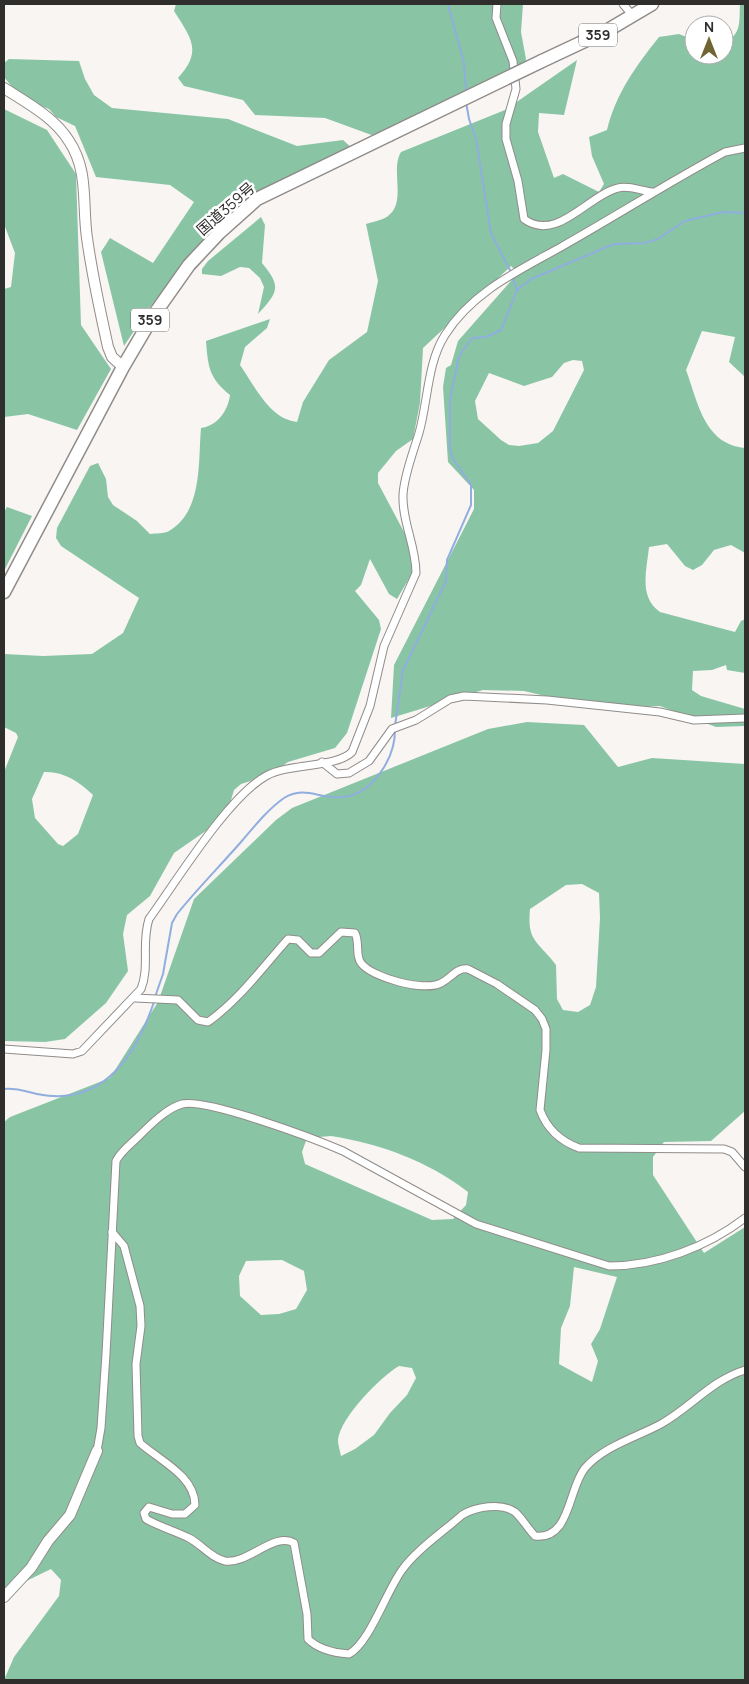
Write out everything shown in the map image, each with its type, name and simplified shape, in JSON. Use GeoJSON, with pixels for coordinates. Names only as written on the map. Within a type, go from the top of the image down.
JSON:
{"type":"FeatureCollection","features":[{"type":"Feature","properties":{"kind":"highway","name":"国道359号"},"geometry":{"type":"LineString","coordinates":[[4,592],[153,316],[189,265],[219,233],[257,199],[542,61],[633,16],[652,4]]}},
{"type":"Feature","properties":{"kind":"street"},"geometry":{"type":"LineString","coordinates":[[497,4],[496,18],[512,60],[516,89],[506,124],[506,139],[518,182],[524,219],[534,225],[549,225],[562,221],[618,188],[653,192]]}},
{"type":"Feature","properties":{"kind":"street"},"geometry":{"type":"LineString","coordinates":[[623,4],[633,16]]}},
{"type":"Feature","properties":{"kind":"street"},"geometry":{"type":"LineString","coordinates":[[4,88],[42,113],[53,123],[69,140],[78,160],[84,183],[88,243],[108,347],[112,357],[124,367]]}},
{"type":"Feature","properties":{"kind":"street"},"geometry":{"type":"LineString","coordinates":[[4,1049],[72,1054],[82,1051],[135,998],[146,977],[144,933],[149,920],[232,805],[252,785],[267,775],[348,756],[357,743],[370,706],[384,646],[416,573],[416,560],[403,510],[403,493],[419,435],[433,366],[445,334],[457,318],[481,295],[503,279],[725,152],[745,148]]}},
{"type":"Feature","properties":{"kind":"street"},"geometry":{"type":"LineString","coordinates":[[322,762],[337,774],[349,773],[369,761],[392,729],[416,720],[450,699],[464,696],[547,700],[660,712],[694,720],[745,718]]}},
{"type":"Feature","properties":{"kind":"street"},"geometry":{"type":"LineString","coordinates":[[135,998],[178,1000],[198,1020],[208,1022],[227,1008],[288,939],[298,940],[311,953],[319,953],[341,932],[355,933],[358,959],[371,971],[391,979],[422,986],[441,984],[458,971],[468,969],[497,984],[535,1010],[546,1029],[540,1110],[548,1127],[569,1144],[579,1148],[724,1150],[732,1152],[745,1167]]}},
{"type":"Feature","properties":{"kind":"street"},"geometry":{"type":"LineString","coordinates":[[4,1597],[31,1568],[48,1541],[70,1515],[97,1451],[104,1382],[114,1175],[119,1155],[146,1128],[173,1108],[188,1103],[248,1117],[321,1142],[343,1151],[468,1220],[609,1266],[628,1266],[668,1256],[714,1238],[745,1218]]}},
{"type":"Feature","properties":{"kind":"street"},"geometry":{"type":"LineString","coordinates":[[112,1232],[124,1246],[140,1306],[141,1326],[136,1364],[138,1436],[140,1443],[185,1479],[195,1499],[195,1505],[185,1514],[172,1514],[149,1507],[144,1513],[146,1519],[189,1538],[225,1561],[241,1559],[280,1541],[290,1540],[294,1542],[307,1614],[308,1639],[313,1644],[336,1653],[349,1654],[361,1645],[386,1595],[402,1569],[462,1515],[472,1509],[487,1506],[511,1510],[535,1536],[546,1537],[552,1534],[568,1510],[580,1474],[586,1466],[602,1453],[663,1423],[719,1382],[745,1370]]}},
{"type":"Feature","properties":{"kind":"green space"},"geometry":{"type":"Polygon","coordinates":[[[176,4],[523,4],[521,32],[526,59],[521,77],[464,106],[377,137],[325,118],[255,115],[243,100],[184,86],[178,78],[190,60],[192,44],[174,11],[176,4]]]}},
{"type":"Feature","properties":{"kind":"green space"},"geometry":{"type":"Polygon","coordinates":[[[740,4],[745,4],[745,377],[729,362],[735,337],[702,331],[686,370],[699,408],[711,430],[720,439],[731,445],[745,448],[745,553],[731,545],[714,550],[702,565],[693,570],[685,566],[667,544],[649,547],[646,591],[653,606],[660,612],[735,632],[741,621],[745,619],[745,673],[727,670],[726,665],[712,670],[693,671],[692,690],[701,696],[745,709],[745,726],[716,727],[660,706],[600,709],[524,691],[483,690],[391,718],[394,665],[474,509],[474,490],[448,462],[443,387],[446,368],[451,365],[458,341],[518,273],[511,266],[423,348],[420,403],[413,439],[396,451],[378,473],[378,483],[412,547],[417,565],[397,599],[389,594],[370,559],[361,585],[355,591],[379,620],[381,629],[347,733],[335,748],[288,762],[270,775],[241,784],[234,790],[226,817],[174,853],[150,896],[127,915],[123,934],[128,971],[106,1003],[65,1039],[45,1042],[4,1041],[4,772],[18,737],[16,733],[4,727],[4,654],[43,656],[92,654],[123,633],[139,598],[61,546],[56,538],[57,528],[90,466],[98,463],[106,479],[108,497],[113,505],[137,521],[150,534],[169,531],[180,522],[188,511],[193,499],[199,470],[201,428],[217,421],[229,401],[230,395],[218,383],[211,371],[206,341],[270,319],[267,328],[245,347],[240,365],[257,391],[278,415],[287,420],[297,422],[303,402],[329,360],[367,332],[378,281],[366,224],[388,216],[394,210],[398,194],[398,159],[401,152],[505,110],[577,60],[564,115],[539,113],[538,132],[554,178],[563,174],[599,192],[604,184],[592,156],[589,137],[607,130],[621,92],[635,69],[659,37],[679,34],[684,36],[684,65],[734,65],[734,36],[739,22],[740,4]],[[573,360],[564,363],[552,377],[524,386],[489,373],[475,401],[478,419],[509,445],[519,446],[538,443],[553,431],[584,370],[582,361],[573,360]],[[44,772],[32,799],[35,818],[58,844],[63,846],[78,834],[93,795],[71,778],[51,772],[44,772]]]}},
{"type":"Feature","properties":{"kind":"green space"},"geometry":{"type":"Polygon","coordinates":[[[9,59],[79,61],[85,79],[94,95],[112,108],[228,119],[297,146],[343,140],[353,149],[228,209],[150,307],[124,346],[101,252],[110,238],[153,263],[194,202],[170,185],[96,177],[75,126],[56,117],[49,109],[21,98],[4,77],[4,63],[9,59]]]}},
{"type":"Feature","properties":{"kind":"green space"},"geometry":{"type":"Polygon","coordinates":[[[4,109],[47,130],[76,174],[81,325],[111,369],[77,430],[28,414],[4,417],[4,289],[11,287],[15,253],[4,224],[4,109]]]}},
{"type":"Feature","properties":{"kind":"green space"},"geometry":{"type":"Polygon","coordinates":[[[261,217],[265,225],[262,263],[273,278],[275,289],[270,300],[258,314],[264,287],[260,278],[249,268],[240,267],[221,276],[202,274],[202,269],[208,261],[261,217]]]}},
{"type":"Feature","properties":{"kind":"green space"},"geometry":{"type":"Polygon","coordinates":[[[7,507],[32,516],[4,571],[4,512],[7,507]]]}},
{"type":"Feature","properties":{"kind":"green space"},"geometry":{"type":"Polygon","coordinates":[[[527,722],[584,725],[618,767],[652,758],[745,764],[745,1111],[711,1141],[664,1142],[653,1157],[653,1175],[704,1253],[745,1227],[745,1680],[4,1680],[14,1657],[59,1596],[61,1580],[51,1569],[16,1586],[4,1602],[4,1122],[10,1117],[110,1078],[158,1002],[194,899],[276,820],[292,808],[488,729],[527,722]],[[582,884],[566,885],[530,909],[529,920],[535,940],[556,965],[557,999],[563,1010],[578,1012],[590,1005],[596,987],[600,918],[599,893],[582,884]],[[331,1136],[307,1138],[302,1152],[305,1164],[432,1220],[453,1219],[466,1205],[468,1192],[437,1171],[403,1155],[350,1139],[331,1136]],[[282,1260],[246,1261],[239,1276],[240,1296],[261,1315],[279,1314],[296,1309],[307,1290],[304,1271],[282,1260]],[[574,1267],[570,1306],[561,1328],[559,1364],[592,1382],[598,1361],[591,1344],[600,1329],[617,1277],[574,1267]],[[399,1366],[362,1398],[340,1431],[338,1440],[341,1456],[355,1449],[374,1435],[390,1413],[407,1395],[416,1378],[412,1368],[399,1366]]]}},
{"type":"Feature","properties":{"kind":"waterway"},"geometry":{"type":"LineString","coordinates":[[448,4],[464,63],[466,92]]}},
{"type":"Feature","properties":{"kind":"waterway"},"geometry":{"type":"LineString","coordinates":[[466,102],[469,119],[476,139],[491,233],[511,272]]}},
{"type":"Feature","properties":{"kind":"waterway"},"geometry":{"type":"LineString","coordinates":[[395,726],[403,670],[446,581],[447,560],[471,505],[471,485],[453,459],[450,449],[450,399],[459,356],[472,338],[486,337],[501,330],[517,290],[531,279],[614,244],[645,243],[658,239],[685,221],[723,212],[745,213]]}},
{"type":"Feature","properties":{"kind":"waterway"},"geometry":{"type":"LineString","coordinates":[[512,276],[517,290]]}},
{"type":"Feature","properties":{"kind":"waterway"},"geometry":{"type":"LineString","coordinates":[[155,997],[163,974],[172,923],[177,914],[261,819],[284,798],[292,794],[306,793],[327,797],[343,797],[364,789],[373,782],[386,763],[391,752],[395,730]]}},
{"type":"Feature","properties":{"kind":"waterway"},"geometry":{"type":"LineString","coordinates":[[4,1089],[16,1089],[53,1096],[73,1095],[90,1089],[105,1080],[119,1068],[139,1037],[154,1002]]}}]}
